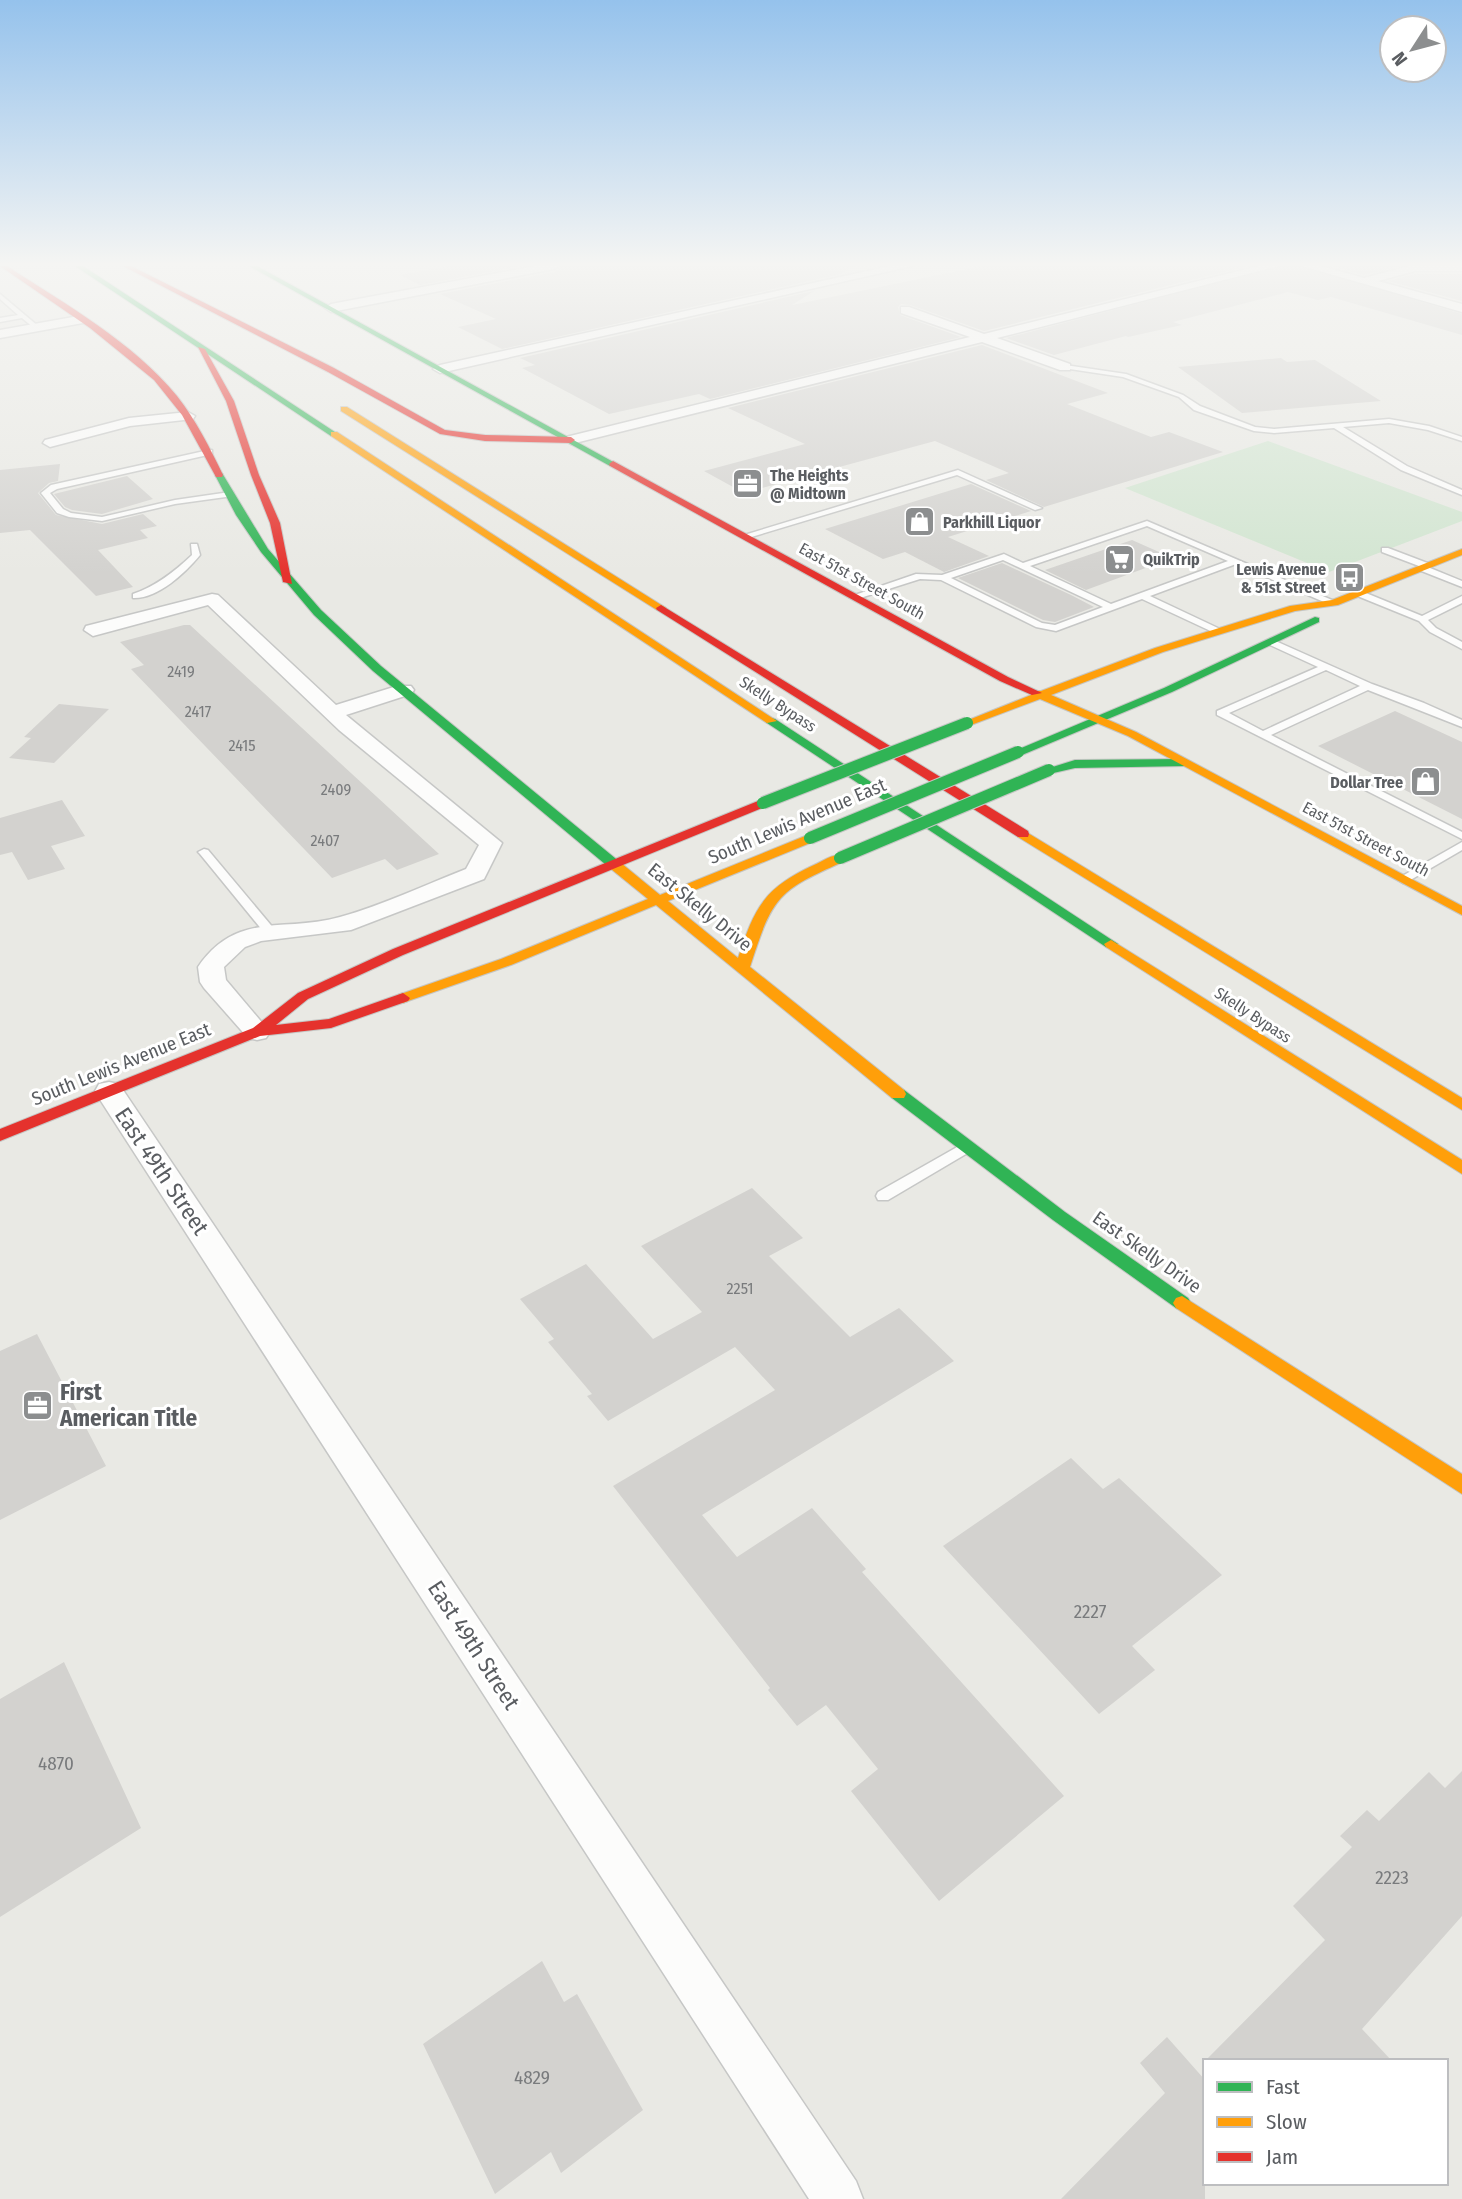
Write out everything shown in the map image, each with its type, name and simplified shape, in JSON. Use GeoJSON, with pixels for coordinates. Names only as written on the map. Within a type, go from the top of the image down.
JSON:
{"type":"FeatureCollection","features":[{"type":"Feature","properties":{"kind":"main road","name":"East Skelly Drive"},"geometry":{"type":"LineString","coordinates":[[145,369],[188,416],[242,519],[288,582],[348,645],[742,968],[966,1147],[1171,1296],[1462,1485]]}},
{"type":"Feature","properties":{"kind":"main road"},"geometry":{"type":"LineString","coordinates":[[212,369],[230,401],[255,475],[275,523],[288,582]]}},
{"type":"Feature","properties":{"kind":"main road","name":"Skelly Bypass"},"geometry":{"type":"LineString","coordinates":[[235,369],[1232,1023],[1462,1168]]}},
{"type":"Feature","properties":{"kind":"main road"},"geometry":{"type":"LineString","coordinates":[[328,369],[443,432],[485,438],[571,440]]}},
{"type":"Feature","properties":{"kind":"main road","name":"East 51st Street South"},"geometry":{"type":"LineString","coordinates":[[440,369],[1004,678],[1100,720],[1188,763],[1462,911]]}},
{"type":"Feature","properties":{"kind":"main road","name":"Skelly Bypass"},"geometry":{"type":"LineString","coordinates":[[330,400],[1296,1005],[1462,1105]]}},
{"type":"Feature","properties":{"kind":"main road","name":"South Lewis Avenue East"},"geometry":{"type":"LineString","coordinates":[[257,1032],[303,996],[459,925],[763,803],[967,723],[1216,631],[1294,608],[1334,603],[1462,552]]}},
{"type":"Feature","properties":{"kind":"main road","name":"South Lewis Avenue East"},"geometry":{"type":"LineString","coordinates":[[0,1135],[257,1032],[331,1023],[506,962],[660,901],[1159,696],[1318,618],[1334,603]]}},
{"type":"Feature","properties":{"kind":"main road"},"geometry":{"type":"LineString","coordinates":[[1271,642],[1261,638],[1260,633],[1276,614]]}},
{"type":"Feature","properties":{"kind":"main road"},"geometry":{"type":"LineString","coordinates":[[742,968],[765,904],[794,879],[1049,770],[1086,763],[1188,763]]}},
{"type":"Feature","properties":{"kind":"street"},"geometry":{"type":"LineString","coordinates":[[571,440],[859,369]]}},
{"type":"Feature","properties":{"kind":"street"},"geometry":{"type":"LineString","coordinates":[[50,443],[119,424],[188,416]]}},
{"type":"Feature","properties":{"kind":"street"},"geometry":{"type":"LineString","coordinates":[[93,630],[212,599],[333,713],[491,843],[477,874],[342,925],[256,934],[236,942],[219,955],[211,967],[213,982],[257,1032]]}},
{"type":"Feature","properties":{"kind":"street"},"geometry":{"type":"LineString","coordinates":[[333,713],[404,690]]}},
{"type":"Feature","properties":{"kind":"street","name":"East 49th Street"},"geometry":{"type":"LineString","coordinates":[[109,1091],[838,2199]]}},
{"type":"Feature","properties":{"kind":"lane"},"geometry":{"type":"LineString","coordinates":[[1077,369],[1124,375],[1181,396],[1197,408],[1254,429],[1274,430],[1389,421],[1429,428],[1462,439]]}},
{"type":"Feature","properties":{"kind":"lane"},"geometry":{"type":"LineString","coordinates":[[1334,425],[1404,468],[1462,493]]}},
{"type":"Feature","properties":{"kind":"lane"},"geometry":{"type":"LineString","coordinates":[[209,452],[64,484],[45,493],[60,511],[102,519],[176,502],[230,494]]}},
{"type":"Feature","properties":{"kind":"lane"},"geometry":{"type":"LineString","coordinates":[[745,536],[958,472],[1038,508]]}},
{"type":"Feature","properties":{"kind":"lane"},"geometry":{"type":"LineString","coordinates":[[1022,566],[1147,523],[1334,603]]}},
{"type":"Feature","properties":{"kind":"lane"},"geometry":{"type":"LineString","coordinates":[[136,596],[159,587],[179,573],[196,555],[194,546]]}},
{"type":"Feature","properties":{"kind":"lane"},"geometry":{"type":"LineString","coordinates":[[1385,550],[1462,584]]}},
{"type":"Feature","properties":{"kind":"lane"},"geometry":{"type":"LineString","coordinates":[[943,578],[1004,557],[1110,607]]}},
{"type":"Feature","properties":{"kind":"lane"},"geometry":{"type":"LineString","coordinates":[[854,597],[919,576],[943,578],[1039,625],[1056,628],[1236,561]]}},
{"type":"Feature","properties":{"kind":"lane"},"geometry":{"type":"LineString","coordinates":[[1358,593],[1422,619],[1433,630],[1462,646]]}},
{"type":"Feature","properties":{"kind":"lane"},"geometry":{"type":"LineString","coordinates":[[1142,596],[1216,631]]}},
{"type":"Feature","properties":{"kind":"lane"},"geometry":{"type":"LineString","coordinates":[[1422,619],[1462,599]]}},
{"type":"Feature","properties":{"kind":"lane"},"geometry":{"type":"LineString","coordinates":[[1271,642],[1368,686],[1462,724]]}},
{"type":"Feature","properties":{"kind":"lane"},"geometry":{"type":"LineString","coordinates":[[1325,667],[1221,713],[1462,836]]}},
{"type":"Feature","properties":{"kind":"lane"},"geometry":{"type":"LineString","coordinates":[[1262,735],[1368,686]]}},
{"type":"Feature","properties":{"kind":"lane"},"geometry":{"type":"LineString","coordinates":[[1403,879],[1462,845]]}},
{"type":"Feature","properties":{"kind":"lane"},"geometry":{"type":"LineString","coordinates":[[204,852],[271,933]]}},
{"type":"Feature","properties":{"kind":"lane"},"geometry":{"type":"LineString","coordinates":[[883,1196],[966,1147]]}},
{"type":"Feature","properties":{"kind":"green space"},"geometry":{"type":"Polygon","coordinates":[[[1268,441],[1462,512],[1462,521],[1329,572],[1125,488],[1268,441]]]}},
{"type":"Feature","properties":{"kind":"building"},"geometry":{"type":"Polygon","coordinates":[[[523,369],[833,369],[710,399],[699,394],[609,414],[523,369]]]}},
{"type":"Feature","properties":{"kind":"building"},"geometry":{"type":"Polygon","coordinates":[[[887,369],[1044,369],[1108,393],[1067,404],[1151,437],[1169,432],[1223,452],[1044,507],[986,480],[1009,473],[935,441],[744,493],[704,471],[805,444],[728,408],[887,369]]]}},
{"type":"Feature","properties":{"kind":"building"},"geometry":{"type":"Polygon","coordinates":[[[1180,369],[1329,369],[1381,401],[1242,413],[1180,369]]]}},
{"type":"Feature","properties":{"kind":"building"},"geometry":{"type":"Polygon","coordinates":[[[60,464],[58,481],[49,483],[38,493],[56,515],[102,524],[143,514],[157,526],[140,530],[148,538],[98,550],[133,587],[96,596],[30,530],[0,533],[0,470],[60,464]]]}},
{"type":"Feature","properties":{"kind":"building"},"geometry":{"type":"Polygon","coordinates":[[[127,476],[153,499],[102,514],[72,510],[65,507],[54,494],[127,476]]]}},
{"type":"Feature","properties":{"kind":"building","name":"Parkhill Liquor"},"geometry":{"type":"Polygon","coordinates":[[[971,484],[1031,511],[948,537],[989,556],[944,572],[905,552],[883,559],[825,529],[971,484]]]}},
{"type":"Feature","properties":{"kind":"building","name":"QuikTrip"},"geometry":{"type":"Polygon","coordinates":[[[1132,540],[1168,556],[1154,561],[1159,563],[1086,590],[1045,570],[1132,540]]]}},
{"type":"Feature","properties":{"kind":"building"},"geometry":{"type":"Polygon","coordinates":[[[1002,563],[1094,607],[1055,622],[1043,620],[958,578],[1002,563]]]}},
{"type":"Feature","properties":{"kind":"building"},"geometry":{"type":"Polygon","coordinates":[[[190,625],[439,854],[397,870],[385,859],[332,878],[131,669],[144,665],[120,642],[190,625]]]}},
{"type":"Feature","properties":{"kind":"building"},"geometry":{"type":"Polygon","coordinates":[[[59,704],[109,709],[54,763],[9,758],[31,738],[24,737],[59,704]]]}},
{"type":"Feature","properties":{"kind":"building","name":"Dollar Tree"},"geometry":{"type":"Polygon","coordinates":[[[1395,711],[1462,742],[1462,819],[1318,746],[1395,711]]]}},
{"type":"Feature","properties":{"kind":"building"},"geometry":{"type":"Polygon","coordinates":[[[62,800],[85,836],[51,846],[65,869],[28,880],[12,852],[0,855],[0,818],[62,800]]]}},
{"type":"Feature","properties":{"kind":"building"},"geometry":{"type":"Polygon","coordinates":[[[752,1188],[803,1238],[769,1256],[850,1337],[899,1308],[954,1361],[702,1515],[737,1557],[812,1508],[866,1569],[862,1572],[1064,1796],[939,1901],[851,1791],[878,1769],[826,1705],[797,1726],[613,1486],[775,1390],[735,1347],[608,1421],[587,1396],[592,1394],[548,1342],[554,1339],[520,1299],[586,1264],[653,1339],[702,1312],[641,1246],[752,1188]]]}},
{"type":"Feature","properties":{"kind":"building","name":"First American Title"},"geometry":{"type":"Polygon","coordinates":[[[37,1334],[106,1466],[0,1520],[0,1351],[37,1334]]]}},
{"type":"Feature","properties":{"kind":"building"},"geometry":{"type":"Polygon","coordinates":[[[1071,1458],[1103,1489],[1119,1478],[1222,1575],[1132,1646],[1155,1670],[1099,1714],[943,1546],[1071,1458]]]}},
{"type":"Feature","properties":{"kind":"building"},"geometry":{"type":"Polygon","coordinates":[[[64,1662],[141,1828],[0,1917],[0,1699],[64,1662]]]}},
{"type":"Feature","properties":{"kind":"building"},"geometry":{"type":"Polygon","coordinates":[[[1462,1771],[1462,1916],[1362,2029],[1390,2059],[1207,2059],[1325,1940],[1293,1906],[1352,1847],[1340,1836],[1367,1810],[1379,1821],[1429,1772],[1445,1788],[1462,1771]]]}},
{"type":"Feature","properties":{"kind":"building"},"geometry":{"type":"Polygon","coordinates":[[[542,1961],[564,2002],[577,1994],[643,2110],[561,2173],[551,2152],[495,2194],[423,2044],[542,1961]]]}},
{"type":"Feature","properties":{"kind":"building"},"geometry":{"type":"Polygon","coordinates":[[[1167,2037],[1203,2078],[1205,2199],[1061,2199],[1165,2093],[1140,2063],[1167,2037]]]}},
{"type":"Feature","properties":{"kind":"traffic: fast"},"geometry":{"type":"LineString","coordinates":[[234,369],[334,434]]}},
{"type":"Feature","properties":{"kind":"traffic: fast"},"geometry":{"type":"LineString","coordinates":[[439,369],[613,464]]}},
{"type":"Feature","properties":{"kind":"traffic: fast"},"geometry":{"type":"LineString","coordinates":[[219,475],[264,550],[317,613],[377,668],[616,866]]}},
{"type":"Feature","properties":{"kind":"traffic: fast"},"geometry":{"type":"LineString","coordinates":[[1018,752],[1168,690],[1315,620]]}},
{"type":"Feature","properties":{"kind":"traffic: fast"},"geometry":{"type":"LineString","coordinates":[[771,721],[1111,944]]}},
{"type":"Feature","properties":{"kind":"traffic: fast"},"geometry":{"type":"LineString","coordinates":[[763,803],[967,723]]}},
{"type":"Feature","properties":{"kind":"traffic: fast"},"geometry":{"type":"LineString","coordinates":[[810,838],[1018,752]]}},
{"type":"Feature","properties":{"kind":"traffic: fast"},"geometry":{"type":"LineString","coordinates":[[1049,770],[1075,764],[1183,763]]}},
{"type":"Feature","properties":{"kind":"traffic: fast"},"geometry":{"type":"LineString","coordinates":[[840,858],[1049,770]]}},
{"type":"Feature","properties":{"kind":"traffic: fast"},"geometry":{"type":"LineString","coordinates":[[898,1094],[1059,1216],[1182,1303]]}},
{"type":"Feature","properties":{"kind":"traffic: slow"},"geometry":{"type":"LineString","coordinates":[[344,409],[661,608]]}},
{"type":"Feature","properties":{"kind":"traffic: slow"},"geometry":{"type":"LineString","coordinates":[[334,434],[771,721]]}},
{"type":"Feature","properties":{"kind":"traffic: slow"},"geometry":{"type":"LineString","coordinates":[[967,723],[1159,650],[1294,608],[1334,603],[1462,552]]}},
{"type":"Feature","properties":{"kind":"traffic: slow"},"geometry":{"type":"LineString","coordinates":[[1036,693],[1132,734],[1462,911]]}},
{"type":"Feature","properties":{"kind":"traffic: slow"},"geometry":{"type":"LineString","coordinates":[[1023,834],[1462,1105]]}},
{"type":"Feature","properties":{"kind":"traffic: slow"},"geometry":{"type":"LineString","coordinates":[[403,998],[506,962],[810,838]]}},
{"type":"Feature","properties":{"kind":"traffic: slow"},"geometry":{"type":"LineString","coordinates":[[742,968],[757,923],[773,897],[797,878],[840,858]]}},
{"type":"Feature","properties":{"kind":"traffic: slow"},"geometry":{"type":"LineString","coordinates":[[616,866],[898,1094]]}},
{"type":"Feature","properties":{"kind":"traffic: slow"},"geometry":{"type":"LineString","coordinates":[[1111,944],[1462,1168]]}},
{"type":"Feature","properties":{"kind":"traffic: slow"},"geometry":{"type":"LineString","coordinates":[[1182,1303],[1462,1485]]}},
{"type":"Feature","properties":{"kind":"traffic: jam"},"geometry":{"type":"LineString","coordinates":[[146,369],[173,396],[204,444],[219,475]]}},
{"type":"Feature","properties":{"kind":"traffic: jam"},"geometry":{"type":"LineString","coordinates":[[212,369],[230,401],[255,475],[275,523],[288,582]]}},
{"type":"Feature","properties":{"kind":"traffic: jam"},"geometry":{"type":"LineString","coordinates":[[328,369],[443,432],[485,438],[571,440]]}},
{"type":"Feature","properties":{"kind":"traffic: jam"},"geometry":{"type":"LineString","coordinates":[[613,464],[1004,679],[1036,693]]}},
{"type":"Feature","properties":{"kind":"traffic: jam"},"geometry":{"type":"LineString","coordinates":[[661,608],[1023,834]]}},
{"type":"Feature","properties":{"kind":"traffic: jam"},"geometry":{"type":"LineString","coordinates":[[259,1031],[303,996],[398,952],[763,803]]}},
{"type":"Feature","properties":{"kind":"traffic: jam"},"geometry":{"type":"LineString","coordinates":[[0,1135],[257,1032],[331,1023],[403,998]]}},
{"type":"Feature","properties":{"kind":"place","name":"The Heights @ Midtown"},"geometry":{"type":"Point","coordinates":[747,484]}},
{"type":"Feature","properties":{"kind":"place","name":"Parkhill Liquor"},"geometry":{"type":"Point","coordinates":[920,522]}},
{"type":"Feature","properties":{"kind":"place","name":"QuikTrip"},"geometry":{"type":"Point","coordinates":[1120,559]}},
{"type":"Feature","properties":{"kind":"place","name":"Lewis Avenue & 51st Street"},"geometry":{"type":"Point","coordinates":[1349,578]}},
{"type":"Feature","properties":{"kind":"place","name":"Dollar Tree"},"geometry":{"type":"Point","coordinates":[1426,782]}},
{"type":"Feature","properties":{"kind":"place","name":"First American Title"},"geometry":{"type":"Point","coordinates":[37,1405]}}]}
